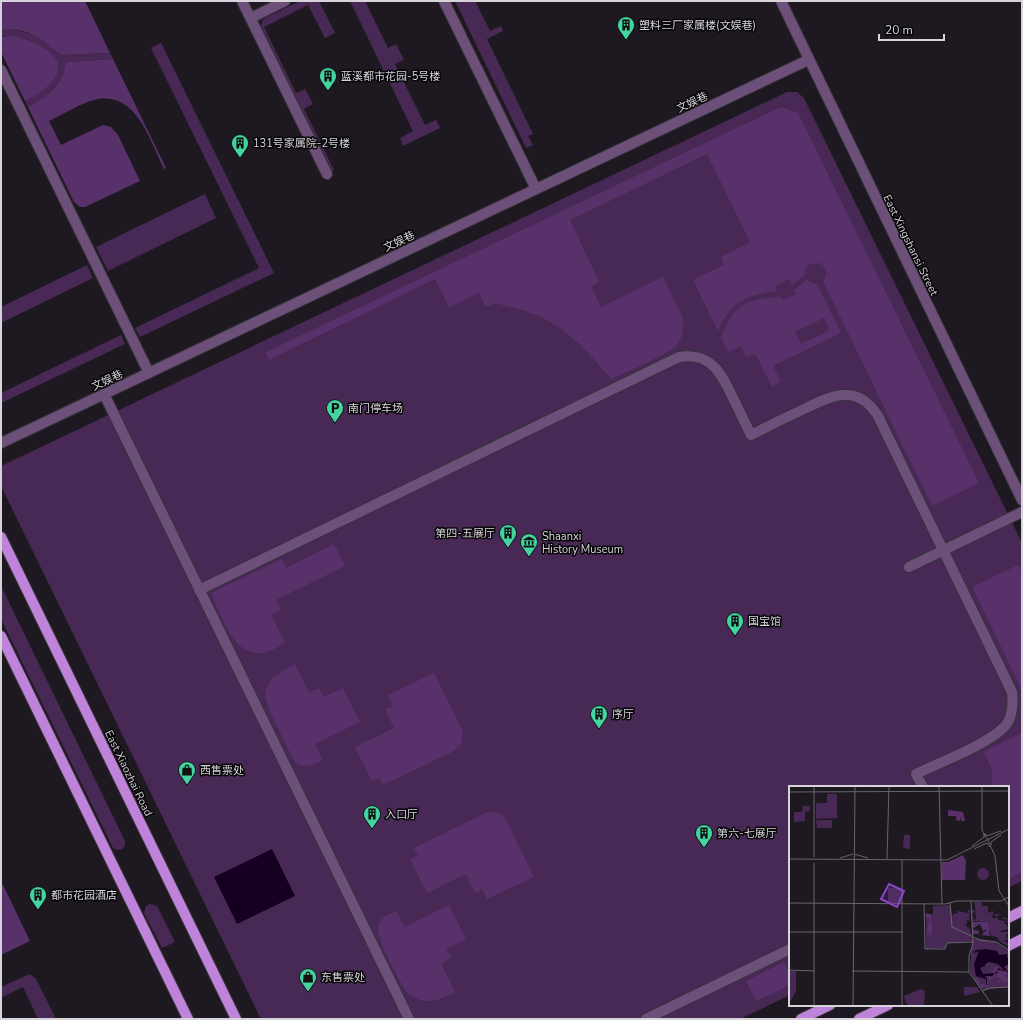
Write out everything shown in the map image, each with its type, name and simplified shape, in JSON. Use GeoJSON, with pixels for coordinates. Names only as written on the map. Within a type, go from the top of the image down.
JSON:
{"type":"FeatureCollection","features":[{"type":"Feature","properties":{"kind":"main road","name":"East Xiaozhai Road"},"geometry":{"type":"LineString","coordinates":[[1,537],[236,1019]]}},
{"type":"Feature","properties":{"kind":"main road"},"geometry":{"type":"LineString","coordinates":[[1,636],[188,1019]]}},
{"type":"Feature","properties":{"kind":"main road"},"geometry":{"type":"LineString","coordinates":[[1009,918],[1022,911]]}},
{"type":"Feature","properties":{"kind":"main road"},"geometry":{"type":"LineString","coordinates":[[1009,946],[1022,939]]}},
{"type":"Feature","properties":{"kind":"main road"},"geometry":{"type":"LineString","coordinates":[[801,1019],[828,1006]]}},
{"type":"Feature","properties":{"kind":"main road"},"geometry":{"type":"LineString","coordinates":[[859,1019],[886,1006]]}},
{"type":"Feature","properties":{"kind":"street"},"geometry":{"type":"LineString","coordinates":[[242,1],[327,174]]}},
{"type":"Feature","properties":{"kind":"street"},"geometry":{"type":"LineString","coordinates":[[251,18],[285,1]]}},
{"type":"Feature","properties":{"kind":"street"},"geometry":{"type":"LineString","coordinates":[[444,1],[536,189]]}},
{"type":"Feature","properties":{"kind":"street","name":"East Xingshansi Street"},"geometry":{"type":"LineString","coordinates":[[780,1],[1022,500]]}},
{"type":"Feature","properties":{"kind":"street","name":"文娱巷"},"geometry":{"type":"LineString","coordinates":[[1,443],[808,60]]}},
{"type":"Feature","properties":{"kind":"street"},"geometry":{"type":"LineString","coordinates":[[1,70],[149,373]]}},
{"type":"Feature","properties":{"kind":"street"},"geometry":{"type":"LineString","coordinates":[[199,590],[671,360],[686,356],[701,358],[708,361],[719,372],[751,435],[833,395],[849,394],[863,400],[878,416],[1012,692],[1013,707],[1008,722],[998,733],[916,774],[922,786]]}},
{"type":"Feature","properties":{"kind":"street"},"geometry":{"type":"LineString","coordinates":[[104,394],[409,1019]]}},
{"type":"Feature","properties":{"kind":"street"},"geometry":{"type":"LineString","coordinates":[[910,567],[1022,512]]}},
{"type":"Feature","properties":{"kind":"street"},"geometry":{"type":"LineString","coordinates":[[646,1019],[789,949]]}},
{"type":"Feature","properties":{"kind":"shaded area"},"geometry":{"type":"Polygon","coordinates":[[[1,1],[85,1],[110,53],[61,55],[41,39],[27,32],[10,29],[1,30],[1,1]]]}},
{"type":"Feature","properties":{"kind":"shaded area"},"geometry":{"type":"Polygon","coordinates":[[[300,1],[319,1],[335,33],[325,38],[308,5],[264,27],[296,93],[305,89],[313,104],[304,109],[334,170],[332,171],[261,26],[263,19],[300,1]]]}},
{"type":"Feature","properties":{"kind":"shaded area"},"geometry":{"type":"Polygon","coordinates":[[[350,1],[365,1],[388,48],[396,44],[404,60],[395,64],[425,125],[436,120],[440,128],[403,146],[400,138],[413,131],[350,1]]]}},
{"type":"Feature","properties":{"kind":"shaded area"},"geometry":{"type":"Polygon","coordinates":[[[455,1],[475,1],[490,31],[501,26],[503,31],[487,39],[533,134],[528,136],[533,145],[526,148],[455,1]]]}},
{"type":"Feature","properties":{"kind":"shaded area"},"geometry":{"type":"Polygon","coordinates":[[[7,29],[23,31],[37,37],[61,55],[110,53],[113,59],[66,62],[63,75],[56,87],[47,95],[28,107],[25,101],[49,84],[55,76],[6,36],[1,37],[1,30],[7,29]]]}},
{"type":"Feature","properties":{"kind":"shaded area"},"geometry":{"type":"Polygon","coordinates":[[[13,36],[34,43],[49,51],[58,63],[58,69],[50,84],[25,101],[1,52],[1,37],[13,36]]]}},
{"type":"Feature","properties":{"kind":"shaded area"},"geometry":{"type":"Polygon","coordinates":[[[161,43],[274,273],[140,337],[135,328],[259,268],[151,48],[161,43]]]}},
{"type":"Feature","properties":{"kind":"shaded area"},"geometry":{"type":"Polygon","coordinates":[[[113,59],[166,168],[164,169],[140,120],[121,102],[108,99],[94,100],[83,104],[49,121],[61,145],[103,125],[111,127],[118,135],[140,181],[85,207],[80,207],[74,202],[28,107],[47,95],[56,87],[63,75],[66,62],[113,59]]]}},
{"type":"Feature","properties":{"kind":"shaded area","name":"Shaanxi History Museum"},"geometry":{"type":"Polygon","coordinates":[[[787,92],[797,92],[804,98],[1022,543],[1022,881],[1009,888],[1009,786],[789,786],[789,995],[740,1019],[261,1019],[1,486],[1,466],[787,92]]]}},
{"type":"Feature","properties":{"kind":"shaded area"},"geometry":{"type":"Polygon","coordinates":[[[781,107],[798,113],[979,483],[932,506],[823,281],[826,276],[826,271],[819,263],[808,265],[804,271],[805,275],[792,285],[789,279],[775,286],[777,291],[756,295],[741,301],[729,312],[718,331],[693,280],[724,265],[721,257],[750,242],[707,154],[570,220],[599,282],[591,286],[601,307],[663,277],[682,316],[682,333],[680,340],[673,348],[647,363],[611,379],[584,348],[552,323],[541,317],[516,308],[495,303],[486,307],[479,293],[449,307],[435,279],[269,360],[266,352],[781,107]]]}},
{"type":"Feature","properties":{"kind":"shaded area"},"geometry":{"type":"Polygon","coordinates":[[[205,194],[216,218],[108,271],[96,247],[205,194]]]}},
{"type":"Feature","properties":{"kind":"shaded area"},"geometry":{"type":"Polygon","coordinates":[[[87,265],[93,278],[1,323],[1,307],[87,265]]]}},
{"type":"Feature","properties":{"kind":"shaded area"},"geometry":{"type":"Polygon","coordinates":[[[807,280],[817,284],[841,333],[773,366],[781,382],[772,387],[755,353],[746,357],[741,346],[728,352],[721,338],[731,317],[742,305],[749,302],[780,296],[782,300],[796,294],[794,290],[807,280]],[[824,318],[795,332],[801,344],[830,330],[824,318]]]}},
{"type":"Feature","properties":{"kind":"shaded area"},"geometry":{"type":"Polygon","coordinates":[[[121,335],[125,344],[1,403],[1,393],[121,335]]]}},
{"type":"Feature","properties":{"kind":"shaded area"},"geometry":{"type":"Polygon","coordinates":[[[334,544],[345,566],[276,600],[281,610],[271,615],[285,643],[262,653],[252,652],[243,648],[235,641],[224,622],[211,593],[282,559],[286,568],[334,544]]]}},
{"type":"Feature","properties":{"kind":"shaded area"},"geometry":{"type":"Polygon","coordinates":[[[1018,565],[1022,572],[1022,690],[972,587],[1018,565]]]}},
{"type":"Feature","properties":{"kind":"shaded area"},"geometry":{"type":"Polygon","coordinates":[[[1,586],[125,841],[123,848],[120,850],[113,848],[1,619],[1,586]]]}},
{"type":"Feature","properties":{"kind":"shaded area"},"geometry":{"type":"Polygon","coordinates":[[[295,664],[309,692],[319,688],[324,697],[343,688],[360,722],[315,744],[323,760],[308,766],[298,764],[294,761],[270,712],[265,696],[267,687],[273,677],[295,664]]]}},
{"type":"Feature","properties":{"kind":"shaded area"},"geometry":{"type":"Polygon","coordinates":[[[434,673],[463,732],[461,744],[452,752],[383,785],[379,777],[372,781],[355,747],[394,728],[385,709],[393,706],[388,695],[434,673]]]}},
{"type":"Feature","properties":{"kind":"shaded area"},"geometry":{"type":"Polygon","coordinates":[[[1022,733],[1022,872],[1009,878],[1009,786],[990,786],[992,783],[991,769],[983,752],[1022,733]]]}},
{"type":"Feature","properties":{"kind":"shaded area"},"geometry":{"type":"Polygon","coordinates":[[[487,812],[497,812],[505,818],[534,877],[487,899],[482,889],[475,893],[466,874],[427,893],[410,859],[418,856],[414,848],[487,812]]]}},
{"type":"Feature","properties":{"kind":"shaded area"},"geometry":{"type":"Polygon","coordinates":[[[272,849],[295,896],[237,924],[214,877],[272,849]]]}},
{"type":"Feature","properties":{"kind":"shaded area"},"geometry":{"type":"Polygon","coordinates":[[[1,885],[3,885],[30,941],[1,955],[1,885]]]}},
{"type":"Feature","properties":{"kind":"shaded area"},"geometry":{"type":"Polygon","coordinates":[[[150,904],[157,906],[175,942],[162,948],[144,913],[146,906],[150,904]]]}},
{"type":"Feature","properties":{"kind":"shaded area"},"geometry":{"type":"Polygon","coordinates":[[[449,905],[466,939],[446,949],[451,958],[441,963],[455,992],[434,1001],[420,1000],[408,993],[399,979],[380,939],[378,926],[383,918],[396,911],[405,927],[449,905]]]}},
{"type":"Feature","properties":{"kind":"shaded area"},"geometry":{"type":"Polygon","coordinates":[[[784,962],[789,973],[789,985],[756,1001],[746,981],[784,962]]]}},
{"type":"Feature","properties":{"kind":"shaded area"},"geometry":{"type":"Polygon","coordinates":[[[30,974],[36,979],[56,1019],[38,1019],[23,987],[1,998],[1,987],[30,974]]]}},
{"type":"Feature","properties":{"kind":"place","name":"塑料三厂家属楼(文娱巷)"},"geometry":{"type":"Point","coordinates":[626,40]}},
{"type":"Feature","properties":{"kind":"place","name":"蓝溪都市花园-5号楼"},"geometry":{"type":"Point","coordinates":[328,91]}},
{"type":"Feature","properties":{"kind":"place","name":"131号家属院-2号楼"},"geometry":{"type":"Point","coordinates":[240,158]}},
{"type":"Feature","properties":{"kind":"place","name":"南门停车场"},"geometry":{"type":"Point","coordinates":[335,423]}},
{"type":"Feature","properties":{"kind":"place","name":"第四-五展厅"},"geometry":{"type":"Point","coordinates":[508,548]}},
{"type":"Feature","properties":{"kind":"place","name":"Shaanxi History Museum"},"geometry":{"type":"Point","coordinates":[529,557]}},
{"type":"Feature","properties":{"kind":"place","name":"国宝馆"},"geometry":{"type":"Point","coordinates":[735,636]}},
{"type":"Feature","properties":{"kind":"place","name":"序厅"},"geometry":{"type":"Point","coordinates":[599,729]}},
{"type":"Feature","properties":{"kind":"place","name":"西售票处"},"geometry":{"type":"Point","coordinates":[187,785]}},
{"type":"Feature","properties":{"kind":"place","name":"入口厅"},"geometry":{"type":"Point","coordinates":[372,829]}},
{"type":"Feature","properties":{"kind":"place","name":"第六-七展厅"},"geometry":{"type":"Point","coordinates":[704,848]}},
{"type":"Feature","properties":{"kind":"place","name":"都市花园酒店"},"geometry":{"type":"Point","coordinates":[38,910]}},
{"type":"Feature","properties":{"kind":"place","name":"东售票处"},"geometry":{"type":"Point","coordinates":[308,992]}}]}
